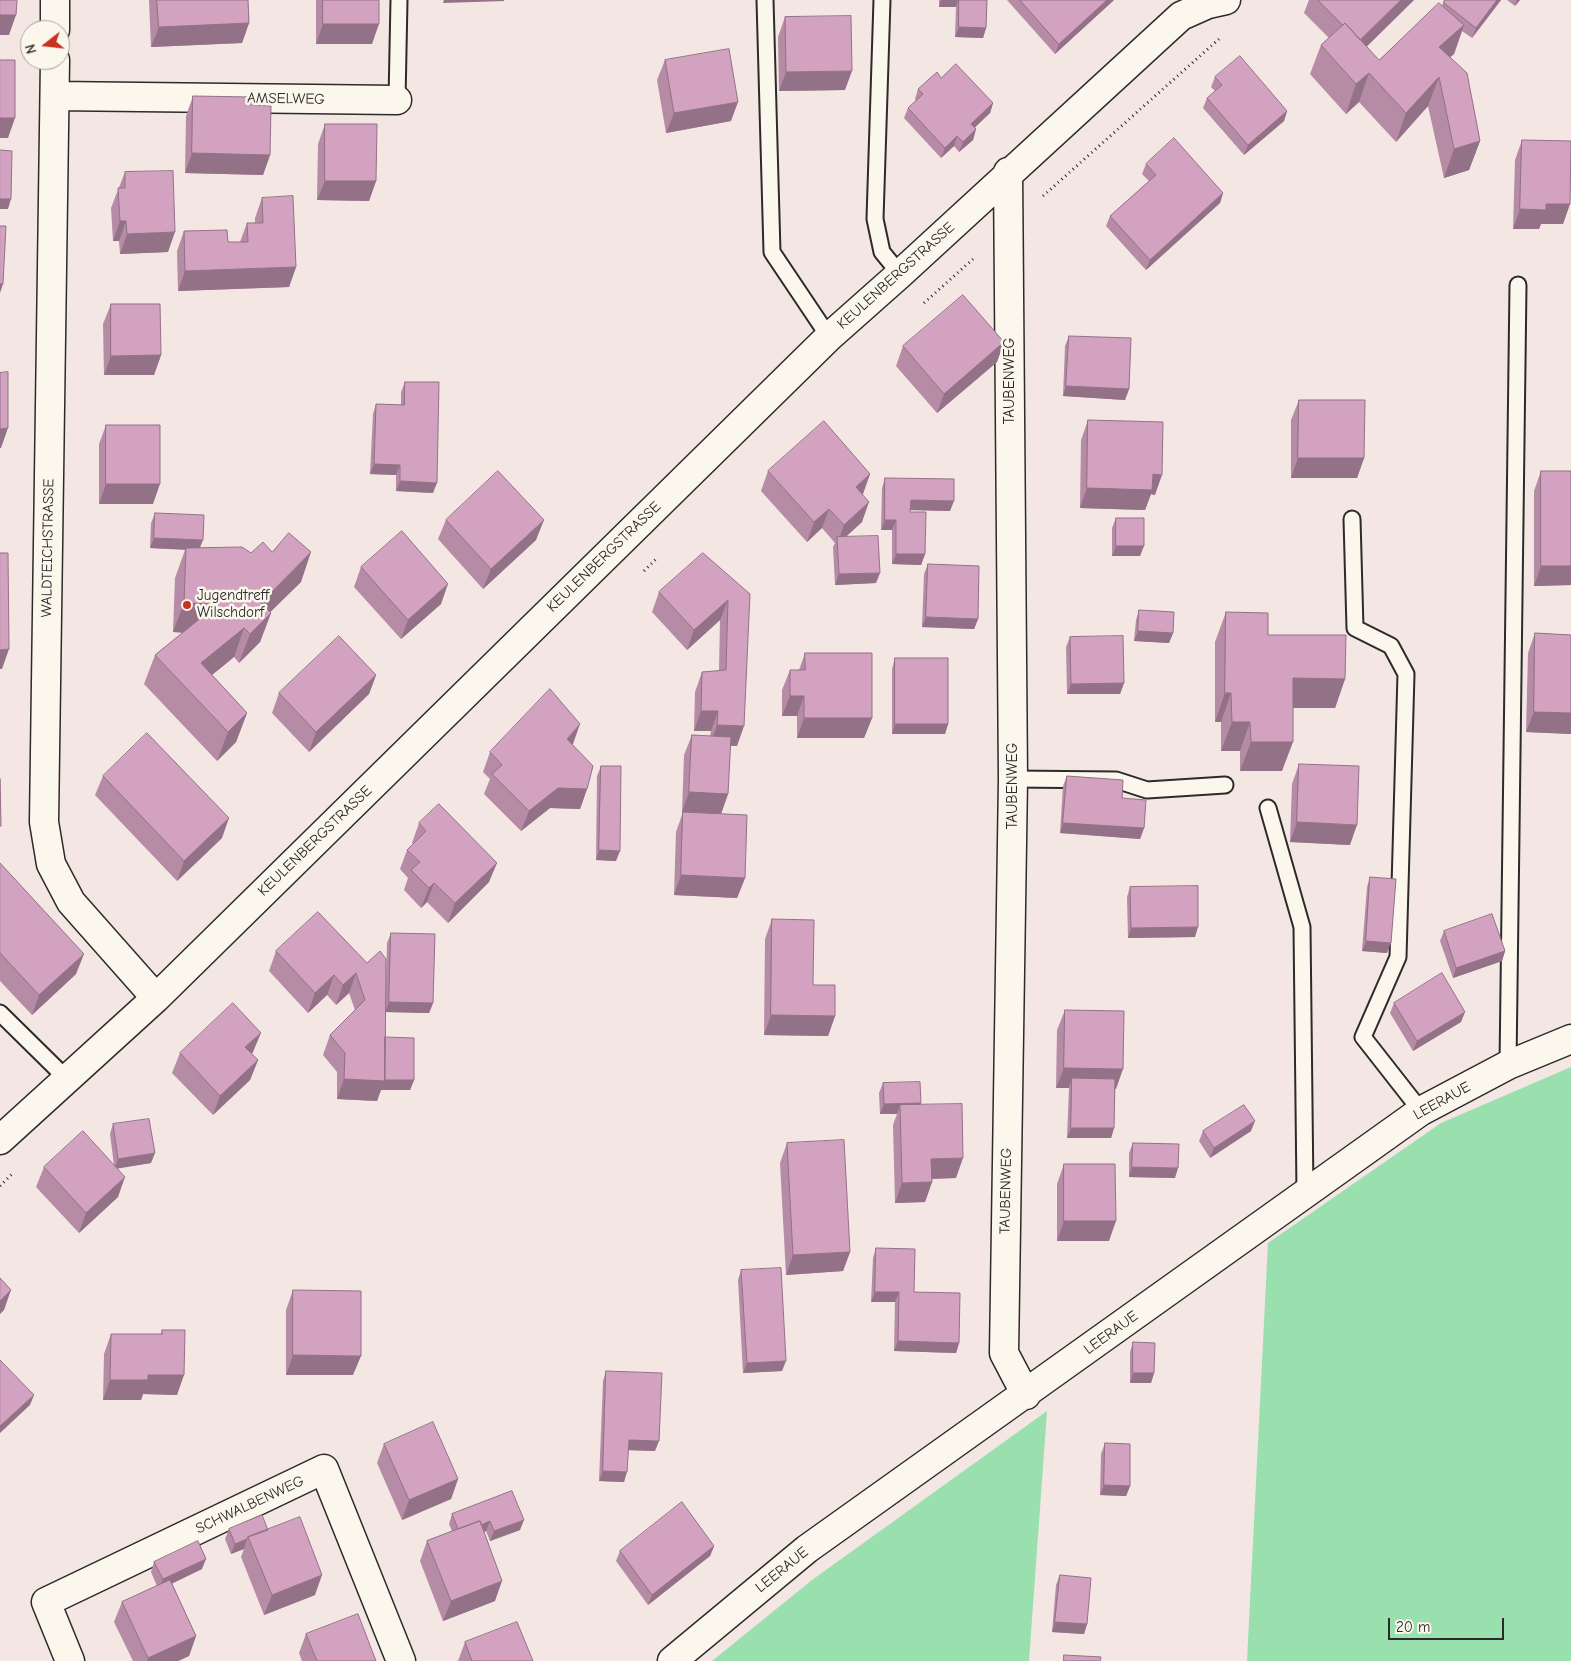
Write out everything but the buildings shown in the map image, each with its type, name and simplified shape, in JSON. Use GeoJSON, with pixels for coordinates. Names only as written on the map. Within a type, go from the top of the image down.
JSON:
{"type":"FeatureCollection","features":[{"type":"Feature","properties":{"kind":"street"},"geometry":{"type":"LineString","coordinates":[[55,0],[55,20]]}},
{"type":"Feature","properties":{"kind":"street","name":"KEULENBERGSTRASSE"},"geometry":{"type":"LineString","coordinates":[[0,1140],[156,998],[829,337],[1181,16],[1208,4],[1226,0]]}},
{"type":"Feature","properties":{"kind":"street","name":"WALDTEICHSTRASSE"},"geometry":{"type":"LineString","coordinates":[[55,70],[44,822],[51,864],[71,902],[156,998]]}},
{"type":"Feature","properties":{"kind":"street","name":"AMSELWEG"},"geometry":{"type":"LineString","coordinates":[[55,96],[397,100]]}},
{"type":"Feature","properties":{"kind":"street","name":"TAUBENWEG"},"geometry":{"type":"LineString","coordinates":[[1008,172],[1013,779],[1004,1353],[1026,1395]]}},
{"type":"Feature","properties":{"kind":"street","name":"LEERAUE"},"geometry":{"type":"LineString","coordinates":[[672,1661],[807,1550],[1026,1395],[1305,1192],[1421,1111],[1508,1065],[1571,1039]]}},
{"type":"Feature","properties":{"kind":"street","name":"SCHWALBENWEG"},"geometry":{"type":"LineString","coordinates":[[70,1661],[46,1602],[324,1470],[402,1661]]}},
{"type":"Feature","properties":{"kind":"lane"},"geometry":{"type":"LineString","coordinates":[[397,100],[400,0]]}},
{"type":"Feature","properties":{"kind":"lane"},"geometry":{"type":"LineString","coordinates":[[765,0],[772,252],[829,337]]}},
{"type":"Feature","properties":{"kind":"lane"},"geometry":{"type":"LineString","coordinates":[[882,0],[875,219],[882,252],[900,274]]}},
{"type":"Feature","properties":{"kind":"lane"},"geometry":{"type":"LineString","coordinates":[[1508,1065],[1518,285]]}},
{"type":"Feature","properties":{"kind":"lane"},"geometry":{"type":"LineString","coordinates":[[1352,519],[1355,628],[1391,646],[1406,674],[1398,957],[1363,1038],[1421,1111]]}},
{"type":"Feature","properties":{"kind":"lane"},"geometry":{"type":"LineString","coordinates":[[1013,779],[1116,780],[1147,790],[1225,785]]}},
{"type":"Feature","properties":{"kind":"lane"},"geometry":{"type":"LineString","coordinates":[[1268,808],[1302,927],[1305,1192]]}},
{"type":"Feature","properties":{"kind":"lane"},"geometry":{"type":"LineString","coordinates":[[0,1013],[67,1079]]}},
{"type":"Feature","properties":{"kind":"path"},"geometry":{"type":"LineString","coordinates":[[917,308],[1222,37]]}},
{"type":"Feature","properties":{"kind":"path"},"geometry":{"type":"LineString","coordinates":[[637,577],[658,557]]}},
{"type":"Feature","properties":{"kind":"path"},"geometry":{"type":"LineString","coordinates":[[0,1186],[20,1167]]}},
{"type":"Feature","properties":{"kind":"green space"},"geometry":{"type":"Polygon","coordinates":[[[1571,1067],[1571,1661],[1247,1661],[1268,1243],[1441,1123],[1571,1067]]]}},
{"type":"Feature","properties":{"kind":"green space"},"geometry":{"type":"Polygon","coordinates":[[[1047,1411],[1029,1661],[712,1661],[812,1580],[1047,1411]]]}},
{"type":"Feature","properties":{"kind":"place","name":"Jugendtreff Wilschdorf"},"geometry":{"type":"Point","coordinates":[187,605]}}]}
